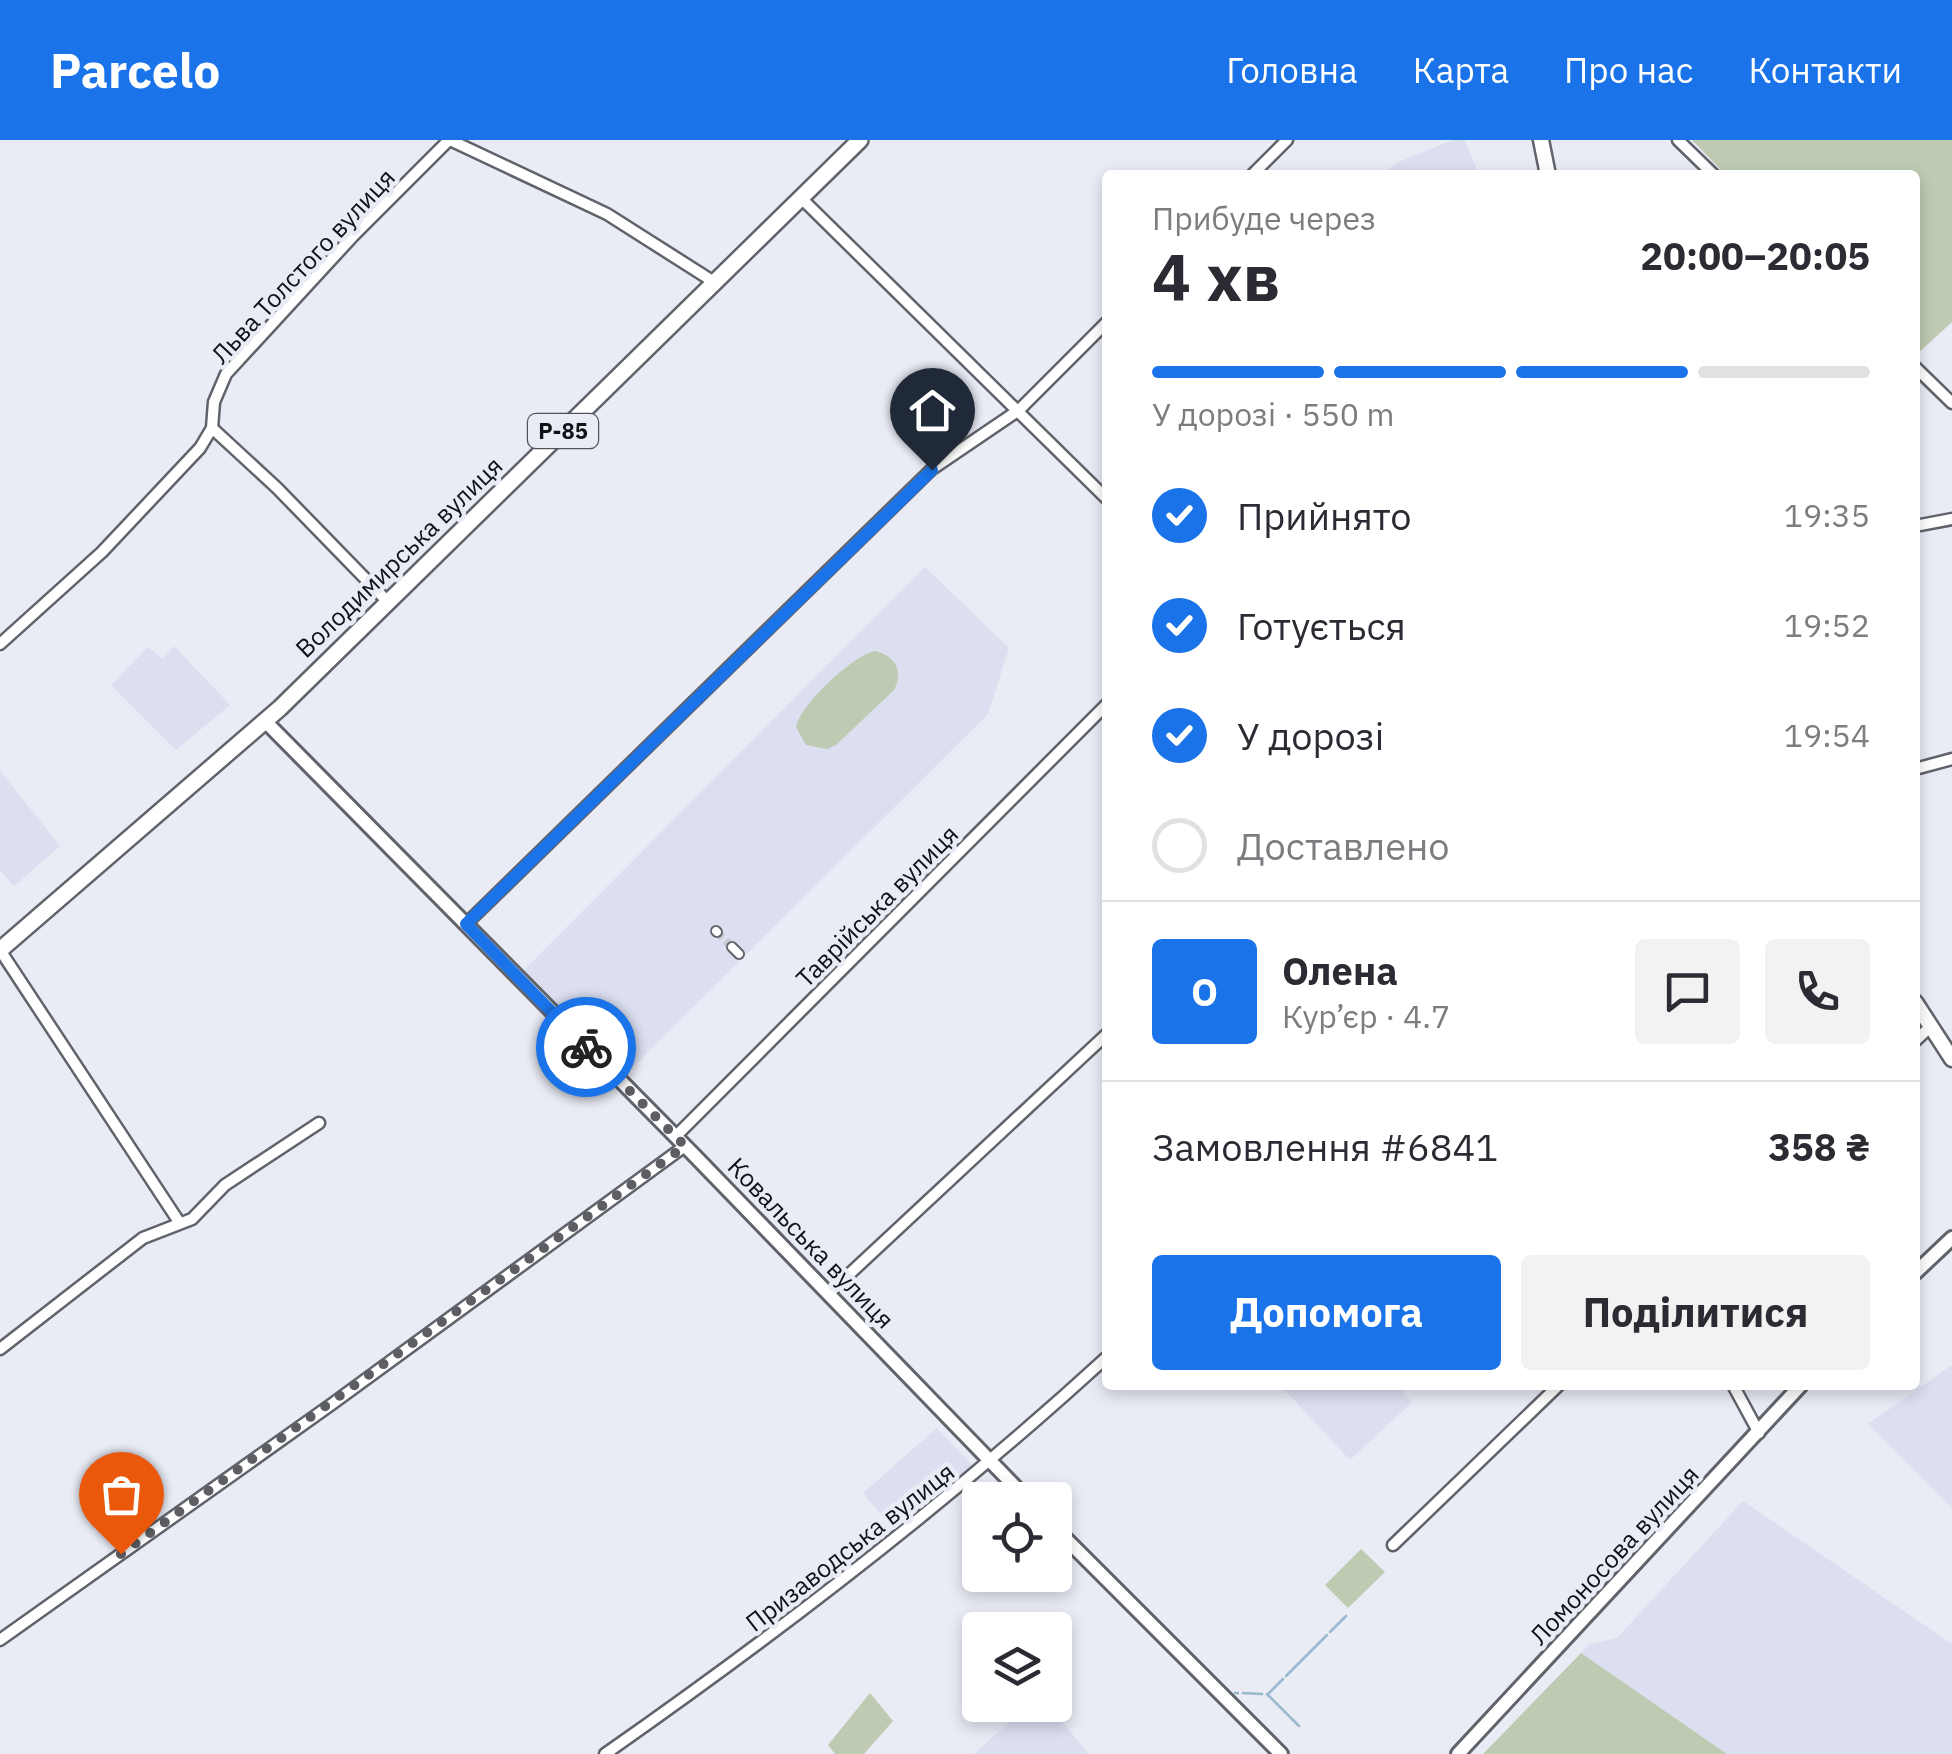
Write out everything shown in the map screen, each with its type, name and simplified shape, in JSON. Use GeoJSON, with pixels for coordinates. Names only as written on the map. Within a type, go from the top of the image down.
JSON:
{"type":"FeatureCollection","features":[{"type":"Feature","properties":{"kind":"main road","name":"Володимирська вулиця"},"geometry":{"type":"LineString","coordinates":[[0,950],[265,721],[860,140]]}},
{"type":"Feature","properties":{"kind":"main road"},"geometry":{"type":"LineString","coordinates":[[1541,140],[1547,170]]}},
{"type":"Feature","properties":{"kind":"main road"},"geometry":{"type":"LineString","coordinates":[[1920,1010],[1952,1060]]}},
{"type":"Feature","properties":{"kind":"street"},"geometry":{"type":"LineString","coordinates":[[450,140],[607,214],[714,282]]}},
{"type":"Feature","properties":{"kind":"street","name":"Льва Толстого вулиця"},"geometry":{"type":"LineString","coordinates":[[0,644],[102,552],[200,448],[212,428],[214,402],[226,374],[450,140]]}},
{"type":"Feature","properties":{"kind":"street"},"geometry":{"type":"LineString","coordinates":[[1257,170],[1287,140]]}},
{"type":"Feature","properties":{"kind":"street"},"geometry":{"type":"LineString","coordinates":[[1678,140],[1709,170]]}},
{"type":"Feature","properties":{"kind":"street"},"geometry":{"type":"LineString","coordinates":[[800,197],[1102,494]]}},
{"type":"Feature","properties":{"kind":"street"},"geometry":{"type":"LineString","coordinates":[[466,924],[932,470],[1020,410],[1102,327]]}},
{"type":"Feature","properties":{"kind":"street"},"geometry":{"type":"LineString","coordinates":[[1920,372],[1952,403]]}},
{"type":"Feature","properties":{"kind":"street"},"geometry":{"type":"LineString","coordinates":[[212,428],[277,488],[388,602]]}},
{"type":"Feature","properties":{"kind":"street"},"geometry":{"type":"LineString","coordinates":[[1920,525],[1952,520]]}},
{"type":"Feature","properties":{"kind":"street","name":"Таврійська вулиця"},"geometry":{"type":"LineString","coordinates":[[0,1640],[332,1404],[680,1141],[1102,709]]}},
{"type":"Feature","properties":{"kind":"street","name":"Ковальська вулиця"},"geometry":{"type":"LineString","coordinates":[[265,721],[1011,1482]]}},
{"type":"Feature","properties":{"kind":"street"},"geometry":{"type":"LineString","coordinates":[[1920,767],[1952,758]]}},
{"type":"Feature","properties":{"kind":"street"},"geometry":{"type":"LineString","coordinates":[[0,950],[178,1222]]}},
{"type":"Feature","properties":{"kind":"street"},"geometry":{"type":"LineString","coordinates":[[1920,1036],[1930,1027]]}},
{"type":"Feature","properties":{"kind":"street"},"geometry":{"type":"LineString","coordinates":[[830,1294],[1102,1039]]}},
{"type":"Feature","properties":{"kind":"street"},"geometry":{"type":"LineString","coordinates":[[0,1349],[143,1238],[192,1218],[224,1186],[318,1123]]}},
{"type":"Feature","properties":{"kind":"street"},"geometry":{"type":"LineString","coordinates":[[1920,1268],[1952,1238]]}},
{"type":"Feature","properties":{"kind":"street","name":"Призаводська вулиця"},"geometry":{"type":"LineString","coordinates":[[605,1754],[746,1655],[992,1461],[1102,1361]]}},
{"type":"Feature","properties":{"kind":"street"},"geometry":{"type":"LineString","coordinates":[[1393,1545],[1554,1390]]}},
{"type":"Feature","properties":{"kind":"street"},"geometry":{"type":"LineString","coordinates":[[1736,1390],[1759,1433]]}},
{"type":"Feature","properties":{"kind":"street","name":"Ломоносова вулиця"},"geometry":{"type":"LineString","coordinates":[[1458,1754],[1797,1390]]}},
{"type":"Feature","properties":{"kind":"street"},"geometry":{"type":"LineString","coordinates":[[1072,1545],[1280,1754]]}},
{"type":"Feature","properties":{"kind":"shaded area"},"geometry":{"type":"Polygon","coordinates":[[[1453,140],[1465,140],[1477,170],[1388,170],[1396,163],[1453,140]]]}},
{"type":"Feature","properties":{"kind":"shaded area"},"geometry":{"type":"Polygon","coordinates":[[[925,567],[1009,648],[988,714],[626,1074],[522,972],[925,567]]]}},
{"type":"Feature","properties":{"kind":"shaded area"},"geometry":{"type":"Polygon","coordinates":[[[174,646],[230,705],[176,750],[111,685],[148,647],[163,659],[174,646]]]}},
{"type":"Feature","properties":{"kind":"shaded area"},"geometry":{"type":"Polygon","coordinates":[[[0,771],[60,846],[14,886],[0,870],[0,771]]]}},
{"type":"Feature","properties":{"kind":"shaded area"},"geometry":{"type":"Polygon","coordinates":[[[1952,1365],[1952,1508],[1868,1424],[1952,1365]]]}},
{"type":"Feature","properties":{"kind":"shaded area"},"geometry":{"type":"Polygon","coordinates":[[[1285,1390],[1401,1390],[1412,1402],[1350,1460],[1285,1390]]]}},
{"type":"Feature","properties":{"kind":"shaded area"},"geometry":{"type":"Polygon","coordinates":[[[937,1428],[975,1468],[896,1533],[863,1493],[937,1428]]]}},
{"type":"Feature","properties":{"kind":"shaded area"},"geometry":{"type":"Polygon","coordinates":[[[1743,1501],[1952,1644],[1952,1754],[1727,1754],[1581,1653],[1589,1644],[1617,1638],[1743,1501]]]}},
{"type":"Feature","properties":{"kind":"shaded area"},"geometry":{"type":"Polygon","coordinates":[[[1010,1722],[1062,1722],[1089,1754],[974,1754],[1010,1722]]]}},
{"type":"Feature","properties":{"kind":"green space"},"geometry":{"type":"Polygon","coordinates":[[[1692,140],[1952,140],[1952,322],[1920,351],[1920,170],[1721,170],[1692,140]]]}},
{"type":"Feature","properties":{"kind":"green space"},"geometry":{"type":"Polygon","coordinates":[[[875,651],[896,665],[894,690],[836,745],[827,749],[806,745],[796,727],[807,707],[841,671],[875,651]]]}},
{"type":"Feature","properties":{"kind":"green space"},"geometry":{"type":"Polygon","coordinates":[[[1361,1549],[1385,1572],[1348,1608],[1325,1585],[1361,1549]]]}},
{"type":"Feature","properties":{"kind":"green space"},"geometry":{"type":"Polygon","coordinates":[[[1581,1653],[1727,1754],[1483,1754],[1581,1653]]]}},
{"type":"Feature","properties":{"kind":"green space"},"geometry":{"type":"Polygon","coordinates":[[[870,1693],[893,1721],[864,1754],[835,1754],[828,1745],[870,1693]]]}},
{"type":"Feature","properties":{"kind":"waterway"},"geometry":{"type":"LineString","coordinates":[[1330,1632],[1346,1616]]}},
{"type":"Feature","properties":{"kind":"waterway"},"geometry":{"type":"LineString","coordinates":[[1286,1676],[1327,1635]]}},
{"type":"Feature","properties":{"kind":"waterway"},"geometry":{"type":"LineString","coordinates":[[1269,1693],[1283,1679]]}},
{"type":"Feature","properties":{"kind":"waterway"},"geometry":{"type":"LineString","coordinates":[[1243,1693],[1262,1694]]}},
{"type":"Feature","properties":{"kind":"waterway"},"geometry":{"type":"LineString","coordinates":[[1267,1694],[1299,1726]]}},
{"type":"Feature","properties":{"kind":"tunnel"},"geometry":{"type":"LineString","coordinates":[[717,932],[732,947]]}},
{"type":"Feature","properties":{"kind":"way so far"},"geometry":{"type":"LineString","coordinates":[[121,1554],[685,1146],[586,1047]]}},
{"type":"Feature","properties":{"kind":"route"},"geometry":{"type":"LineString","coordinates":[[586,1047],[466,924],[932,470]]}}]}
